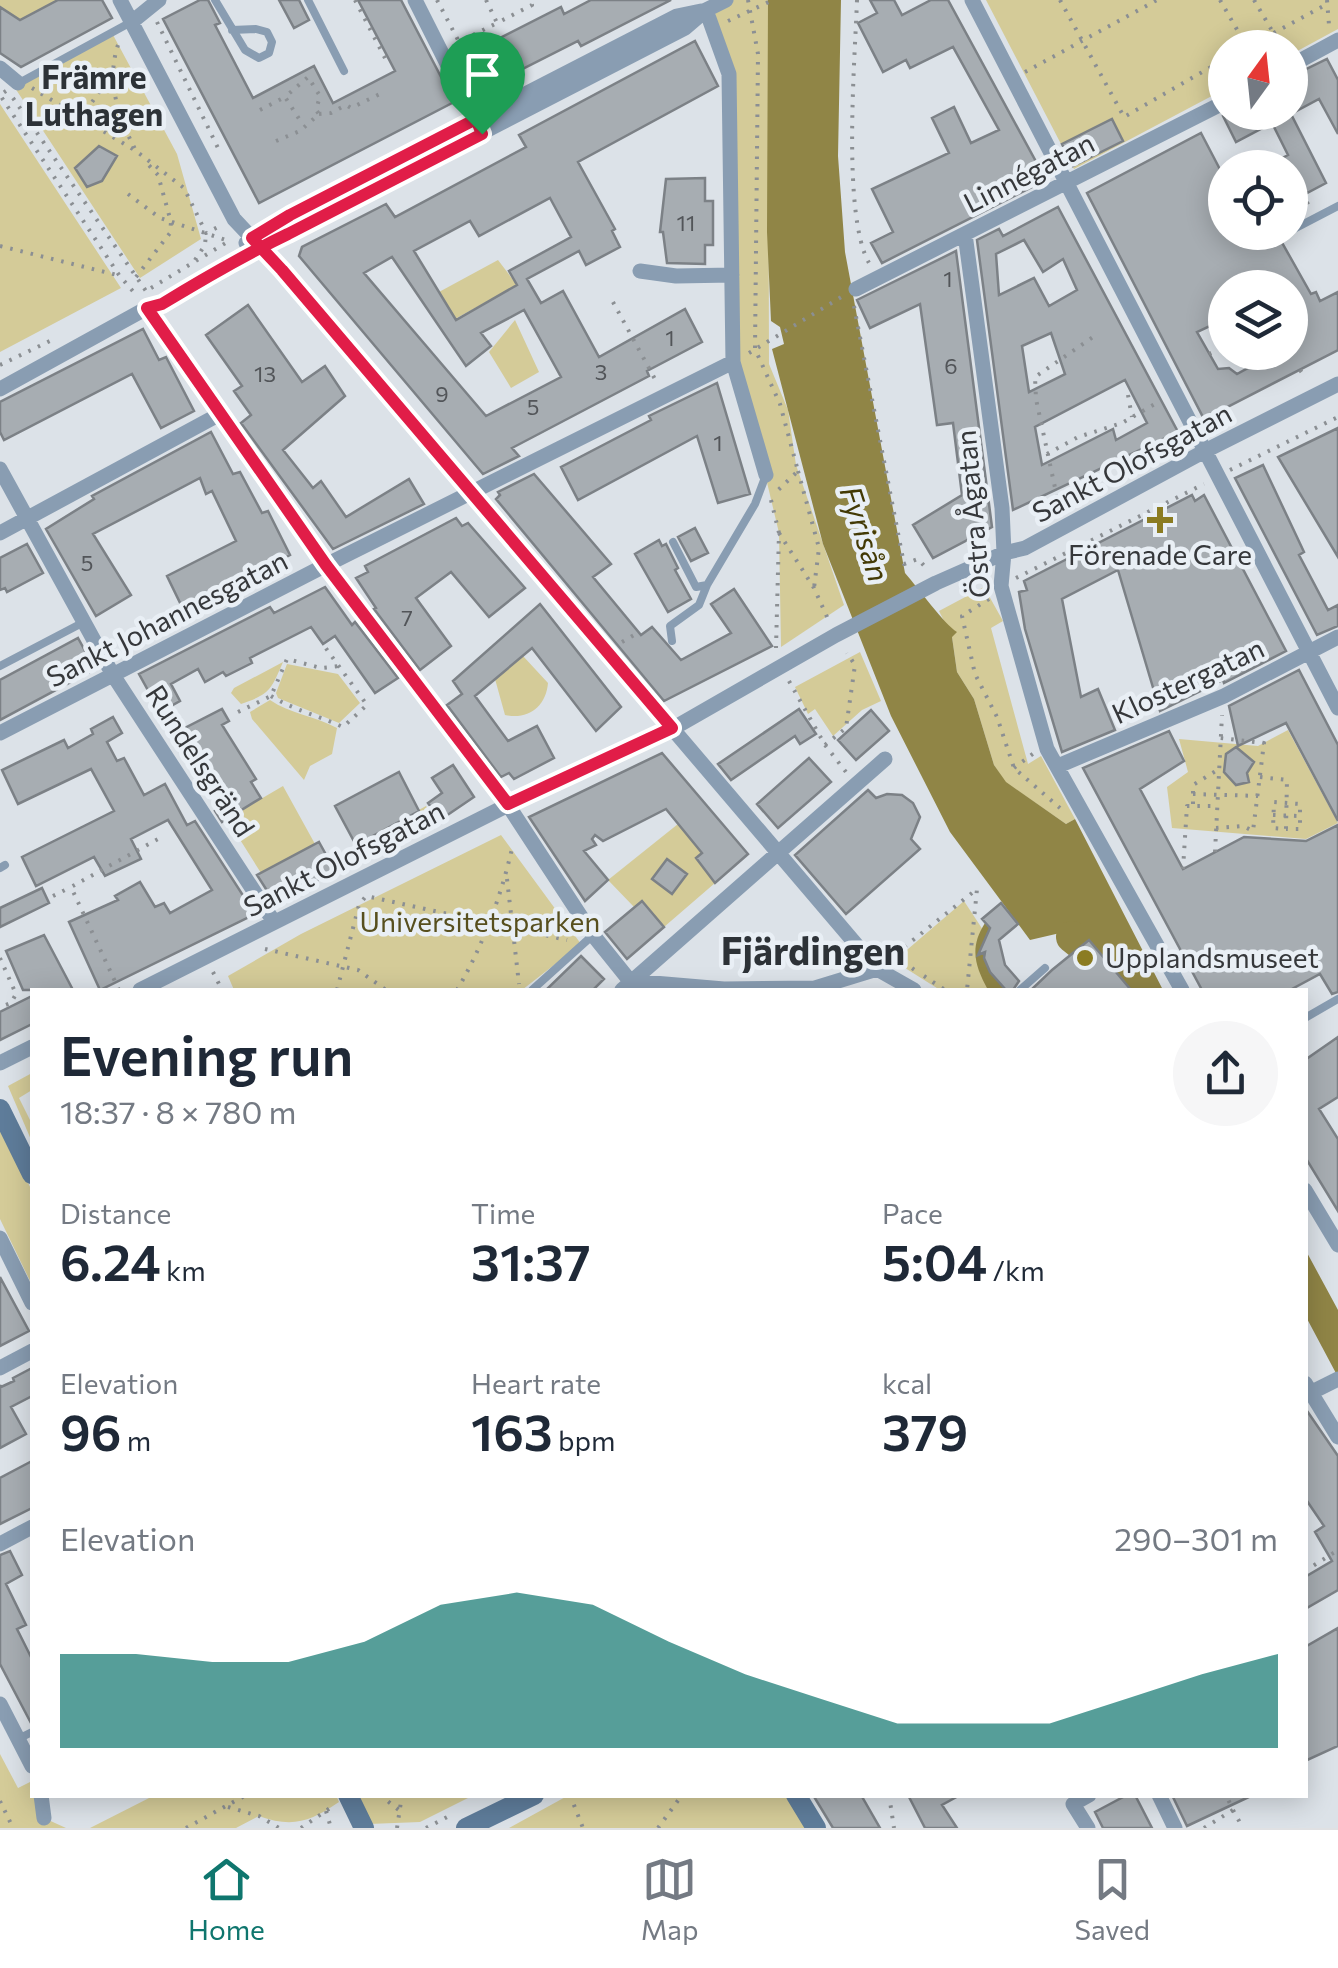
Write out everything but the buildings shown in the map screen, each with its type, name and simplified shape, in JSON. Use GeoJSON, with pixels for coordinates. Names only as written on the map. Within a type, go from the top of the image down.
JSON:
{"type":"FeatureCollection","features":[{"type":"Feature","properties":{"kind":"street"},"geometry":{"type":"LineString","coordinates":[[120,0],[234,219],[876,969],[910,988]]}},
{"type":"Feature","properties":{"kind":"street"},"geometry":{"type":"LineString","coordinates":[[415,0],[479,126]]}},
{"type":"Feature","properties":{"kind":"street"},"geometry":{"type":"LineString","coordinates":[[0,389],[144,299],[479,126],[677,16],[726,0]]}},
{"type":"Feature","properties":{"kind":"street"},"geometry":{"type":"LineString","coordinates":[[972,0],[1338,708]]}},
{"type":"Feature","properties":{"kind":"street"},"geometry":{"type":"LineString","coordinates":[[133,20],[155,5]]}},
{"type":"Feature","properties":{"kind":"street"},"geometry":{"type":"LineString","coordinates":[[702,5],[729,74],[733,362],[766,476]]}},
{"type":"Feature","properties":{"kind":"street"},"geometry":{"type":"LineString","coordinates":[[1308,56],[1335,42]]}},
{"type":"Feature","properties":{"kind":"street"},"geometry":{"type":"LineString","coordinates":[[0,68],[18,83]]}},
{"type":"Feature","properties":{"kind":"street","name":"Linnégatan"},"geometry":{"type":"LineString","coordinates":[[856,293],[877,277],[1208,111]]}},
{"type":"Feature","properties":{"kind":"street","name":"Östra Ågatan"},"geometry":{"type":"LineString","coordinates":[[965,234],[1002,508],[1004,554],[1000,586],[1047,747],[1181,988]]}},
{"type":"Feature","properties":{"kind":"street"},"geometry":{"type":"LineString","coordinates":[[640,271],[676,276],[732,275]]}},
{"type":"Feature","properties":{"kind":"street"},"geometry":{"type":"LineString","coordinates":[[144,299],[326,565],[508,804],[589,940],[626,986],[691,988]]}},
{"type":"Feature","properties":{"kind":"street","name":"Sankt Johannesgatan"},"geometry":{"type":"LineString","coordinates":[[0,733],[733,362]]}},
{"type":"Feature","properties":{"kind":"street","name":"Sankt Olofsgatan"},"geometry":{"type":"LineString","coordinates":[[144,988],[508,804],[672,728],[836,634],[946,578],[1038,542],[1205,450],[1338,384]]}},
{"type":"Feature","properties":{"kind":"street"},"geometry":{"type":"LineString","coordinates":[[0,533],[220,414]]}},
{"type":"Feature","properties":{"kind":"street","name":"Rundelsgränd"},"geometry":{"type":"LineString","coordinates":[[0,468],[114,675],[274,922]]}},
{"type":"Feature","properties":{"kind":"street","name":"Klostergatan"},"geometry":{"type":"LineString","coordinates":[[1058,766],[1224,696],[1338,638]]}},
{"type":"Feature","properties":{"kind":"street"},"geometry":{"type":"LineString","coordinates":[[626,986],[885,760]]}},
{"type":"Feature","properties":{"kind":"street"},"geometry":{"type":"LineString","coordinates":[[772,988],[821,987],[876,969]]}},
{"type":"Feature","properties":{"kind":"street"},"geometry":{"type":"LineString","coordinates":[[0,1063],[30,1048]]}},
{"type":"Feature","properties":{"kind":"street"},"geometry":{"type":"LineString","coordinates":[[0,1108],[30,1170]]}},
{"type":"Feature","properties":{"kind":"street"},"geometry":{"type":"LineString","coordinates":[[1308,1195],[1338,1245]]}},
{"type":"Feature","properties":{"kind":"street"},"geometry":{"type":"LineString","coordinates":[[0,1238],[30,1299]]}},
{"type":"Feature","properties":{"kind":"street"},"geometry":{"type":"LineString","coordinates":[[0,1368],[30,1352]]}},
{"type":"Feature","properties":{"kind":"street"},"geometry":{"type":"LineString","coordinates":[[1308,1390],[1335,1381]]}},
{"type":"Feature","properties":{"kind":"street"},"geometry":{"type":"LineString","coordinates":[[1308,1392],[1338,1437]]}},
{"type":"Feature","properties":{"kind":"street"},"geometry":{"type":"LineString","coordinates":[[0,1544],[30,1527]]}},
{"type":"Feature","properties":{"kind":"street"},"geometry":{"type":"LineString","coordinates":[[0,1704],[25,1736]]}},
{"type":"Feature","properties":{"kind":"street"},"geometry":{"type":"LineString","coordinates":[[41,1798],[44,1818]]}},
{"type":"Feature","properties":{"kind":"street"},"geometry":{"type":"LineString","coordinates":[[466,1828],[528,1798]]}},
{"type":"Feature","properties":{"kind":"street"},"geometry":{"type":"LineString","coordinates":[[798,1798],[816,1828]]}},
{"type":"Feature","properties":{"kind":"street"},"geometry":{"type":"LineString","coordinates":[[1083,1798],[1073,1804],[1088,1828]]}},
{"type":"Feature","properties":{"kind":"street"},"geometry":{"type":"LineString","coordinates":[[1160,1798],[1176,1828]]}},
{"type":"Feature","properties":{"kind":"street"},"geometry":{"type":"LineString","coordinates":[[336,1802],[348,1828]]}},
{"type":"Feature","properties":{"kind":"street"},"geometry":{"type":"LineString","coordinates":[[336,1802],[364,1828]]}},
{"type":"Feature","properties":{"kind":"lane"},"geometry":{"type":"LineString","coordinates":[[215,0],[232,30],[248,55],[259,58],[269,53],[272,42],[267,32],[256,28],[232,30]]}},
{"type":"Feature","properties":{"kind":"lane"},"geometry":{"type":"LineString","coordinates":[[308,0],[344,71]]}},
{"type":"Feature","properties":{"kind":"lane"},"geometry":{"type":"LineString","coordinates":[[18,83],[133,20]]}},
{"type":"Feature","properties":{"kind":"lane"},"geometry":{"type":"LineString","coordinates":[[1308,222],[1338,206]]}},
{"type":"Feature","properties":{"kind":"lane"},"geometry":{"type":"LineString","coordinates":[[672,642],[670,626],[699,605],[755,504],[766,476]]}},
{"type":"Feature","properties":{"kind":"lane"},"geometry":{"type":"LineString","coordinates":[[673,542],[696,588],[707,585]]}},
{"type":"Feature","properties":{"kind":"lane"},"geometry":{"type":"LineString","coordinates":[[0,666],[84,622]]}},
{"type":"Feature","properties":{"kind":"lane"},"geometry":{"type":"LineString","coordinates":[[534,988],[589,940]]}},
{"type":"Feature","properties":{"kind":"lane"},"geometry":{"type":"LineString","coordinates":[[1022,988],[1044,968]]}},
{"type":"Feature","properties":{"kind":"lane"},"geometry":{"type":"LineString","coordinates":[[1308,1016],[1338,999]]}},
{"type":"Feature","properties":{"kind":"path"},"geometry":{"type":"LineString","coordinates":[[355,0],[386,60]]}},
{"type":"Feature","properties":{"kind":"path"},"geometry":{"type":"LineString","coordinates":[[437,0],[490,101]]}},
{"type":"Feature","properties":{"kind":"path"},"geometry":{"type":"LineString","coordinates":[[486,0],[498,23]]}},
{"type":"Feature","properties":{"kind":"path"},"geometry":{"type":"LineString","coordinates":[[473,35],[532,5],[530,0]]}},
{"type":"Feature","properties":{"kind":"path"},"geometry":{"type":"LineString","coordinates":[[748,0],[758,54],[755,349],[780,404],[820,548],[814,588]]}},
{"type":"Feature","properties":{"kind":"path"},"geometry":{"type":"LineString","coordinates":[[763,5],[773,0]]}},
{"type":"Feature","properties":{"kind":"path"},"geometry":{"type":"LineString","coordinates":[[857,0],[852,155],[860,248],[877,277]]}},
{"type":"Feature","properties":{"kind":"path"},"geometry":{"type":"LineString","coordinates":[[1060,0],[1124,117],[1208,70]]}},
{"type":"Feature","properties":{"kind":"path"},"geometry":{"type":"LineString","coordinates":[[1024,72],[1157,0]]}},
{"type":"Feature","properties":{"kind":"path"},"geometry":{"type":"LineString","coordinates":[[1220,0],[1237,30]]}},
{"type":"Feature","properties":{"kind":"path"},"geometry":{"type":"LineString","coordinates":[[1254,0],[1272,30]]}},
{"type":"Feature","properties":{"kind":"path"},"geometry":{"type":"LineString","coordinates":[[1281,30],[1327,2],[1335,42]]}},
{"type":"Feature","properties":{"kind":"path"},"geometry":{"type":"LineString","coordinates":[[155,5],[223,160]]}},
{"type":"Feature","properties":{"kind":"path"},"geometry":{"type":"LineString","coordinates":[[114,49],[116,108],[136,151],[158,176],[171,222],[170,233],[136,277]]}},
{"type":"Feature","properties":{"kind":"path"},"geometry":{"type":"LineString","coordinates":[[470,64],[483,58],[502,95]]}},
{"type":"Feature","properties":{"kind":"path"},"geometry":{"type":"LineString","coordinates":[[79,119],[112,74]]}},
{"type":"Feature","properties":{"kind":"path"},"geometry":{"type":"LineString","coordinates":[[260,110],[285,97],[308,77],[320,96],[316,110],[319,114]]}},
{"type":"Feature","properties":{"kind":"path"},"geometry":{"type":"LineString","coordinates":[[18,83],[9,92],[136,277],[144,299]]}},
{"type":"Feature","properties":{"kind":"path"},"geometry":{"type":"LineString","coordinates":[[144,299],[119,275],[0,94],[18,83],[30,87],[136,151],[184,188],[206,233],[206,245],[194,262]]}},
{"type":"Feature","properties":{"kind":"path"},"geometry":{"type":"LineString","coordinates":[[276,142],[300,131],[319,114],[332,113],[346,105],[351,108],[384,92]]}},
{"type":"Feature","properties":{"kind":"path"},"geometry":{"type":"LineString","coordinates":[[285,97],[303,125]]}},
{"type":"Feature","properties":{"kind":"path"},"geometry":{"type":"LineString","coordinates":[[124,304],[144,299],[229,241],[171,222],[128,194]]}},
{"type":"Feature","properties":{"kind":"path"},"geometry":{"type":"LineString","coordinates":[[206,233],[226,224]]}},
{"type":"Feature","properties":{"kind":"path"},"geometry":{"type":"LineString","coordinates":[[0,246],[119,275]]}},
{"type":"Feature","properties":{"kind":"path"},"geometry":{"type":"LineString","coordinates":[[755,349],[856,293]]}},
{"type":"Feature","properties":{"kind":"path"},"geometry":{"type":"LineString","coordinates":[[856,293],[852,300],[904,564],[918,559],[925,566]]}},
{"type":"Feature","properties":{"kind":"path"},"geometry":{"type":"LineString","coordinates":[[612,302],[664,396]]}},
{"type":"Feature","properties":{"kind":"path"},"geometry":{"type":"LineString","coordinates":[[1057,497],[1035,378],[1093,338]]}},
{"type":"Feature","properties":{"kind":"path"},"geometry":{"type":"LineString","coordinates":[[1047,454],[1078,437],[1132,417],[1175,393]]}},
{"type":"Feature","properties":{"kind":"path"},"geometry":{"type":"LineString","coordinates":[[1128,395],[1132,417]]}},
{"type":"Feature","properties":{"kind":"path"},"geometry":{"type":"LineString","coordinates":[[1065,812],[1014,768],[997,716],[974,674],[962,616],[988,600],[1000,586],[1338,418]]}},
{"type":"Feature","properties":{"kind":"path"},"geometry":{"type":"LineString","coordinates":[[776,648],[778,533],[770,497],[798,471]]}},
{"type":"Feature","properties":{"kind":"path"},"geometry":{"type":"LineString","coordinates":[[778,533],[814,588],[828,619]]}},
{"type":"Feature","properties":{"kind":"path"},"geometry":{"type":"LineString","coordinates":[[618,645],[639,632]]}},
{"type":"Feature","properties":{"kind":"path"},"geometry":{"type":"LineString","coordinates":[[271,696],[290,708],[343,727],[367,705],[325,646]]}},
{"type":"Feature","properties":{"kind":"path"},"geometry":{"type":"LineString","coordinates":[[826,745],[846,728],[849,716],[855,665],[847,654]]}},
{"type":"Feature","properties":{"kind":"path"},"geometry":{"type":"LineString","coordinates":[[278,657],[320,668],[340,666]]}},
{"type":"Feature","properties":{"kind":"path"},"geometry":{"type":"LineString","coordinates":[[238,712],[271,696],[286,659]]}},
{"type":"Feature","properties":{"kind":"path"},"geometry":{"type":"LineString","coordinates":[[789,681],[826,745],[856,784]]}},
{"type":"Feature","properties":{"kind":"path"},"geometry":{"type":"LineString","coordinates":[[1215,852],[1224,696]]}},
{"type":"Feature","properties":{"kind":"path"},"geometry":{"type":"LineString","coordinates":[[1216,828],[1243,826],[1253,831],[1264,743],[1220,738]]}},
{"type":"Feature","properties":{"kind":"path"},"geometry":{"type":"LineString","coordinates":[[1014,768],[1047,747]]}},
{"type":"Feature","properties":{"kind":"path"},"geometry":{"type":"LineString","coordinates":[[1193,806],[1192,784],[1219,770]]}},
{"type":"Feature","properties":{"kind":"path"},"geometry":{"type":"LineString","coordinates":[[1260,777],[1286,780],[1286,829]]}},
{"type":"Feature","properties":{"kind":"path"},"geometry":{"type":"LineString","coordinates":[[1193,794],[1258,796]]}},
{"type":"Feature","properties":{"kind":"path"},"geometry":{"type":"LineString","coordinates":[[1274,802],[1300,804],[1300,829],[1273,828],[1273,815],[1274,802]]}},
{"type":"Feature","properties":{"kind":"path"},"geometry":{"type":"LineString","coordinates":[[1183,868],[1187,806],[1218,806]]}},
{"type":"Feature","properties":{"kind":"path"},"geometry":{"type":"LineString","coordinates":[[1273,815],[1300,816]]}},
{"type":"Feature","properties":{"kind":"path"},"geometry":{"type":"LineString","coordinates":[[53,896],[158,839]]}},
{"type":"Feature","properties":{"kind":"path"},"geometry":{"type":"LineString","coordinates":[[457,988],[488,923],[513,844]]}},
{"type":"Feature","properties":{"kind":"path"},"geometry":{"type":"LineString","coordinates":[[506,875],[521,988]]}},
{"type":"Feature","properties":{"kind":"path"},"geometry":{"type":"LineString","coordinates":[[71,887],[118,988]]}},
{"type":"Feature","properties":{"kind":"path"},"geometry":{"type":"LineString","coordinates":[[876,969],[977,889],[966,988]]}},
{"type":"Feature","properties":{"kind":"path"},"geometry":{"type":"LineString","coordinates":[[338,988],[358,906],[366,896],[512,928],[589,940]]}},
{"type":"Feature","properties":{"kind":"path"},"geometry":{"type":"LineString","coordinates":[[821,987],[839,939],[846,934]]}},
{"type":"Feature","properties":{"kind":"path"},"geometry":{"type":"LineString","coordinates":[[265,949],[341,964],[358,970],[383,988]]}},
{"type":"Feature","properties":{"kind":"path"},"geometry":{"type":"LineString","coordinates":[[0,958],[16,994],[11,1003],[0,1007]]}},
{"type":"Feature","properties":{"kind":"path"},"geometry":{"type":"LineString","coordinates":[[1308,1569],[1338,1550]]}},
{"type":"Feature","properties":{"kind":"path"},"geometry":{"type":"LineString","coordinates":[[186,1828],[240,1798]]}},
{"type":"Feature","properties":{"kind":"path"},"geometry":{"type":"LineString","coordinates":[[384,1798],[400,1811]]}},
{"type":"Feature","properties":{"kind":"path"},"geometry":{"type":"LineString","coordinates":[[397,1828],[402,1798]]}},
{"type":"Feature","properties":{"kind":"path"},"geometry":{"type":"LineString","coordinates":[[571,1798],[583,1828]]}},
{"type":"Feature","properties":{"kind":"path"},"geometry":{"type":"LineString","coordinates":[[658,1828],[680,1798]]}},
{"type":"Feature","properties":{"kind":"path"},"geometry":{"type":"LineString","coordinates":[[889,1798],[894,1828]]}},
{"type":"Feature","properties":{"kind":"path"},"geometry":{"type":"LineString","coordinates":[[1227,1798],[1243,1828]]}},
{"type":"Feature","properties":{"kind":"path"},"geometry":{"type":"LineString","coordinates":[[0,1802],[13,1828]]}},
{"type":"Feature","properties":{"kind":"path"},"geometry":{"type":"LineString","coordinates":[[301,1828],[336,1802]]}},
{"type":"Feature","properties":{"kind":"path"},"geometry":{"type":"LineString","coordinates":[[332,1828],[336,1802]]}},
{"type":"Feature","properties":{"kind":"path"},"geometry":{"type":"LineString","coordinates":[[225,1806],[259,1816],[278,1828]]}},
{"type":"Feature","properties":{"kind":"path"},"geometry":{"type":"LineString","coordinates":[[1204,1828],[1233,1810]]}},
{"type":"Feature","properties":{"kind":"green space"},"geometry":{"type":"Polygon","coordinates":[[[0,0],[58,0],[20,20],[0,7],[0,0]]]}},
{"type":"Feature","properties":{"kind":"green space"},"geometry":{"type":"Polygon","coordinates":[[[712,0],[768,0],[769,364],[788,410],[796,465],[844,605],[781,647],[779,533],[733,339],[729,74],[712,0]]]}},
{"type":"Feature","properties":{"kind":"green space"},"geometry":{"type":"Polygon","coordinates":[[[986,0],[1338,0],[1338,29],[1308,45],[1308,30],[1208,30],[1208,98],[1074,169],[986,0]]]}},
{"type":"Feature","properties":{"kind":"green space"},"geometry":{"type":"Polygon","coordinates":[[[112,33],[177,154],[201,239],[140,278],[13,85],[112,33]]]}},
{"type":"Feature","properties":{"kind":"green space"},"geometry":{"type":"Polygon","coordinates":[[[0,104],[121,288],[0,352],[0,104]]]}},
{"type":"Feature","properties":{"kind":"green space"},"geometry":{"type":"Polygon","coordinates":[[[498,260],[517,285],[455,319],[439,292],[498,260]]]}},
{"type":"Feature","properties":{"kind":"green space"},"geometry":{"type":"Polygon","coordinates":[[[515,320],[539,372],[511,388],[489,352],[515,320]]]}},
{"type":"Feature","properties":{"kind":"green space"},"geometry":{"type":"Polygon","coordinates":[[[984,587],[1003,621],[991,628],[1028,764],[1041,756],[1075,819],[1066,824],[1005,782],[994,765],[974,699],[957,672],[952,637],[939,611],[984,587]]]}},
{"type":"Feature","properties":{"kind":"green space"},"geometry":{"type":"Polygon","coordinates":[[[860,652],[881,701],[862,710],[833,736],[815,709],[808,714],[795,687],[860,652]]]}},
{"type":"Feature","properties":{"kind":"green space"},"geometry":{"type":"Polygon","coordinates":[[[523,656],[548,683],[547,691],[534,710],[505,715],[495,679],[523,656]]]}},
{"type":"Feature","properties":{"kind":"green space"},"geometry":{"type":"Polygon","coordinates":[[[283,662],[264,694],[241,704],[231,693],[234,688],[283,662]]]}},
{"type":"Feature","properties":{"kind":"green space"},"geometry":{"type":"Polygon","coordinates":[[[287,664],[338,674],[360,703],[339,723],[278,698],[276,693],[287,664]]]}},
{"type":"Feature","properties":{"kind":"green space"},"geometry":{"type":"Polygon","coordinates":[[[270,700],[337,728],[332,754],[310,766],[304,780],[252,719],[250,712],[270,700]]]}},
{"type":"Feature","properties":{"kind":"green space"},"geometry":{"type":"Polygon","coordinates":[[[1288,730],[1338,823],[1306,839],[1172,828],[1167,787],[1188,772],[1179,739],[1258,746],[1288,730]]]}},
{"type":"Feature","properties":{"kind":"green space"},"geometry":{"type":"Polygon","coordinates":[[[283,786],[315,844],[261,873],[227,819],[283,786]]]}},
{"type":"Feature","properties":{"kind":"green space"},"geometry":{"type":"Polygon","coordinates":[[[426,806],[434,819],[362,856],[356,845],[426,806]]]}},
{"type":"Feature","properties":{"kind":"green space"},"geometry":{"type":"Polygon","coordinates":[[[678,824],[702,853],[697,858],[715,883],[664,927],[643,901],[634,907],[608,880],[678,824]]]}},
{"type":"Feature","properties":{"kind":"green space","name":"Universitetsparken"},"geometry":{"type":"Polygon","coordinates":[[[501,835],[581,944],[525,988],[233,988],[228,976],[301,934],[501,835]]]}},
{"type":"Feature","properties":{"kind":"green space"},"geometry":{"type":"Polygon","coordinates":[[[964,901],[985,933],[980,957],[991,984],[988,988],[937,988],[894,961],[964,901]]]}},
{"type":"Feature","properties":{"kind":"green space"},"geometry":{"type":"Polygon","coordinates":[[[30,1074],[30,1091],[19,1098],[30,1120],[30,1137],[8,1086],[30,1074]]]}},
{"type":"Feature","properties":{"kind":"green space"},"geometry":{"type":"Polygon","coordinates":[[[0,1124],[30,1187],[30,1281],[0,1219],[0,1124]]]}},
{"type":"Feature","properties":{"kind":"green space"},"geometry":{"type":"Polygon","coordinates":[[[0,1754],[18,1788],[30,1782],[30,1798],[41,1798],[44,1818],[66,1828],[0,1828],[0,1754]]]}},
{"type":"Feature","properties":{"kind":"green space"},"geometry":{"type":"Polygon","coordinates":[[[149,1798],[337,1798],[339,1802],[300,1821],[281,1822],[259,1816],[236,1828],[90,1828],[149,1798]]]}},
{"type":"Feature","properties":{"kind":"green space"},"geometry":{"type":"Polygon","coordinates":[[[355,1798],[468,1798],[420,1822],[369,1824],[355,1798]]]}},
{"type":"Feature","properties":{"kind":"green space"},"geometry":{"type":"Polygon","coordinates":[[[564,1798],[791,1798],[806,1828],[509,1828],[564,1798]]]}},
{"type":"Feature","properties":{"kind":"water","name":"Fyrisån"},"geometry":{"type":"Polygon","coordinates":[[[768,0],[841,0],[838,156],[845,252],[905,573],[957,632],[952,637],[957,672],[974,699],[994,765],[1006,782],[1066,824],[1075,819],[1162,988],[1128,988],[1089,940],[1073,930],[1030,940],[950,832],[891,716],[823,544],[772,349],[784,344],[780,327],[771,321],[767,232],[768,0]]]}},
{"type":"Feature","properties":{"kind":"water"},"geometry":{"type":"Polygon","coordinates":[[[985,923],[992,931],[984,958],[1005,988],[987,988],[977,965],[975,949],[985,923]]]}},
{"type":"Feature","properties":{"kind":"water"},"geometry":{"type":"Polygon","coordinates":[[[1308,1255],[1338,1310],[1338,1377],[1308,1321],[1308,1255]]]}},
{"type":"Feature","properties":{"kind":"waterway"},"geometry":{"type":"LineString","coordinates":[[1072,937],[1082,945]]}},
{"type":"Feature","properties":{"kind":"place","name":"Förenade Care"},"geometry":{"type":"Point","coordinates":[1160,520]}},
{"type":"Feature","properties":{"kind":"place","name":"Upplandsmuseet"},"geometry":{"type":"Point","coordinates":[1085,958]}},
{"type":"Feature","properties":{"kind":"district","name":"Främre Luthagen"},"geometry":{"type":"Point","coordinates":[94,96]}},
{"type":"Feature","properties":{"kind":"district","name":"Fjärdingen"},"geometry":{"type":"Point","coordinates":[813,952]}},
{"type":"Feature","properties":{"kind":"route"},"geometry":{"type":"LineString","coordinates":[[482,134],[288,234],[260,247],[243,256],[162,304],[147,308],[326,565],[508,804],[672,728],[282,270],[260,247],[252,238],[476,119],[482,134]]}}]}
